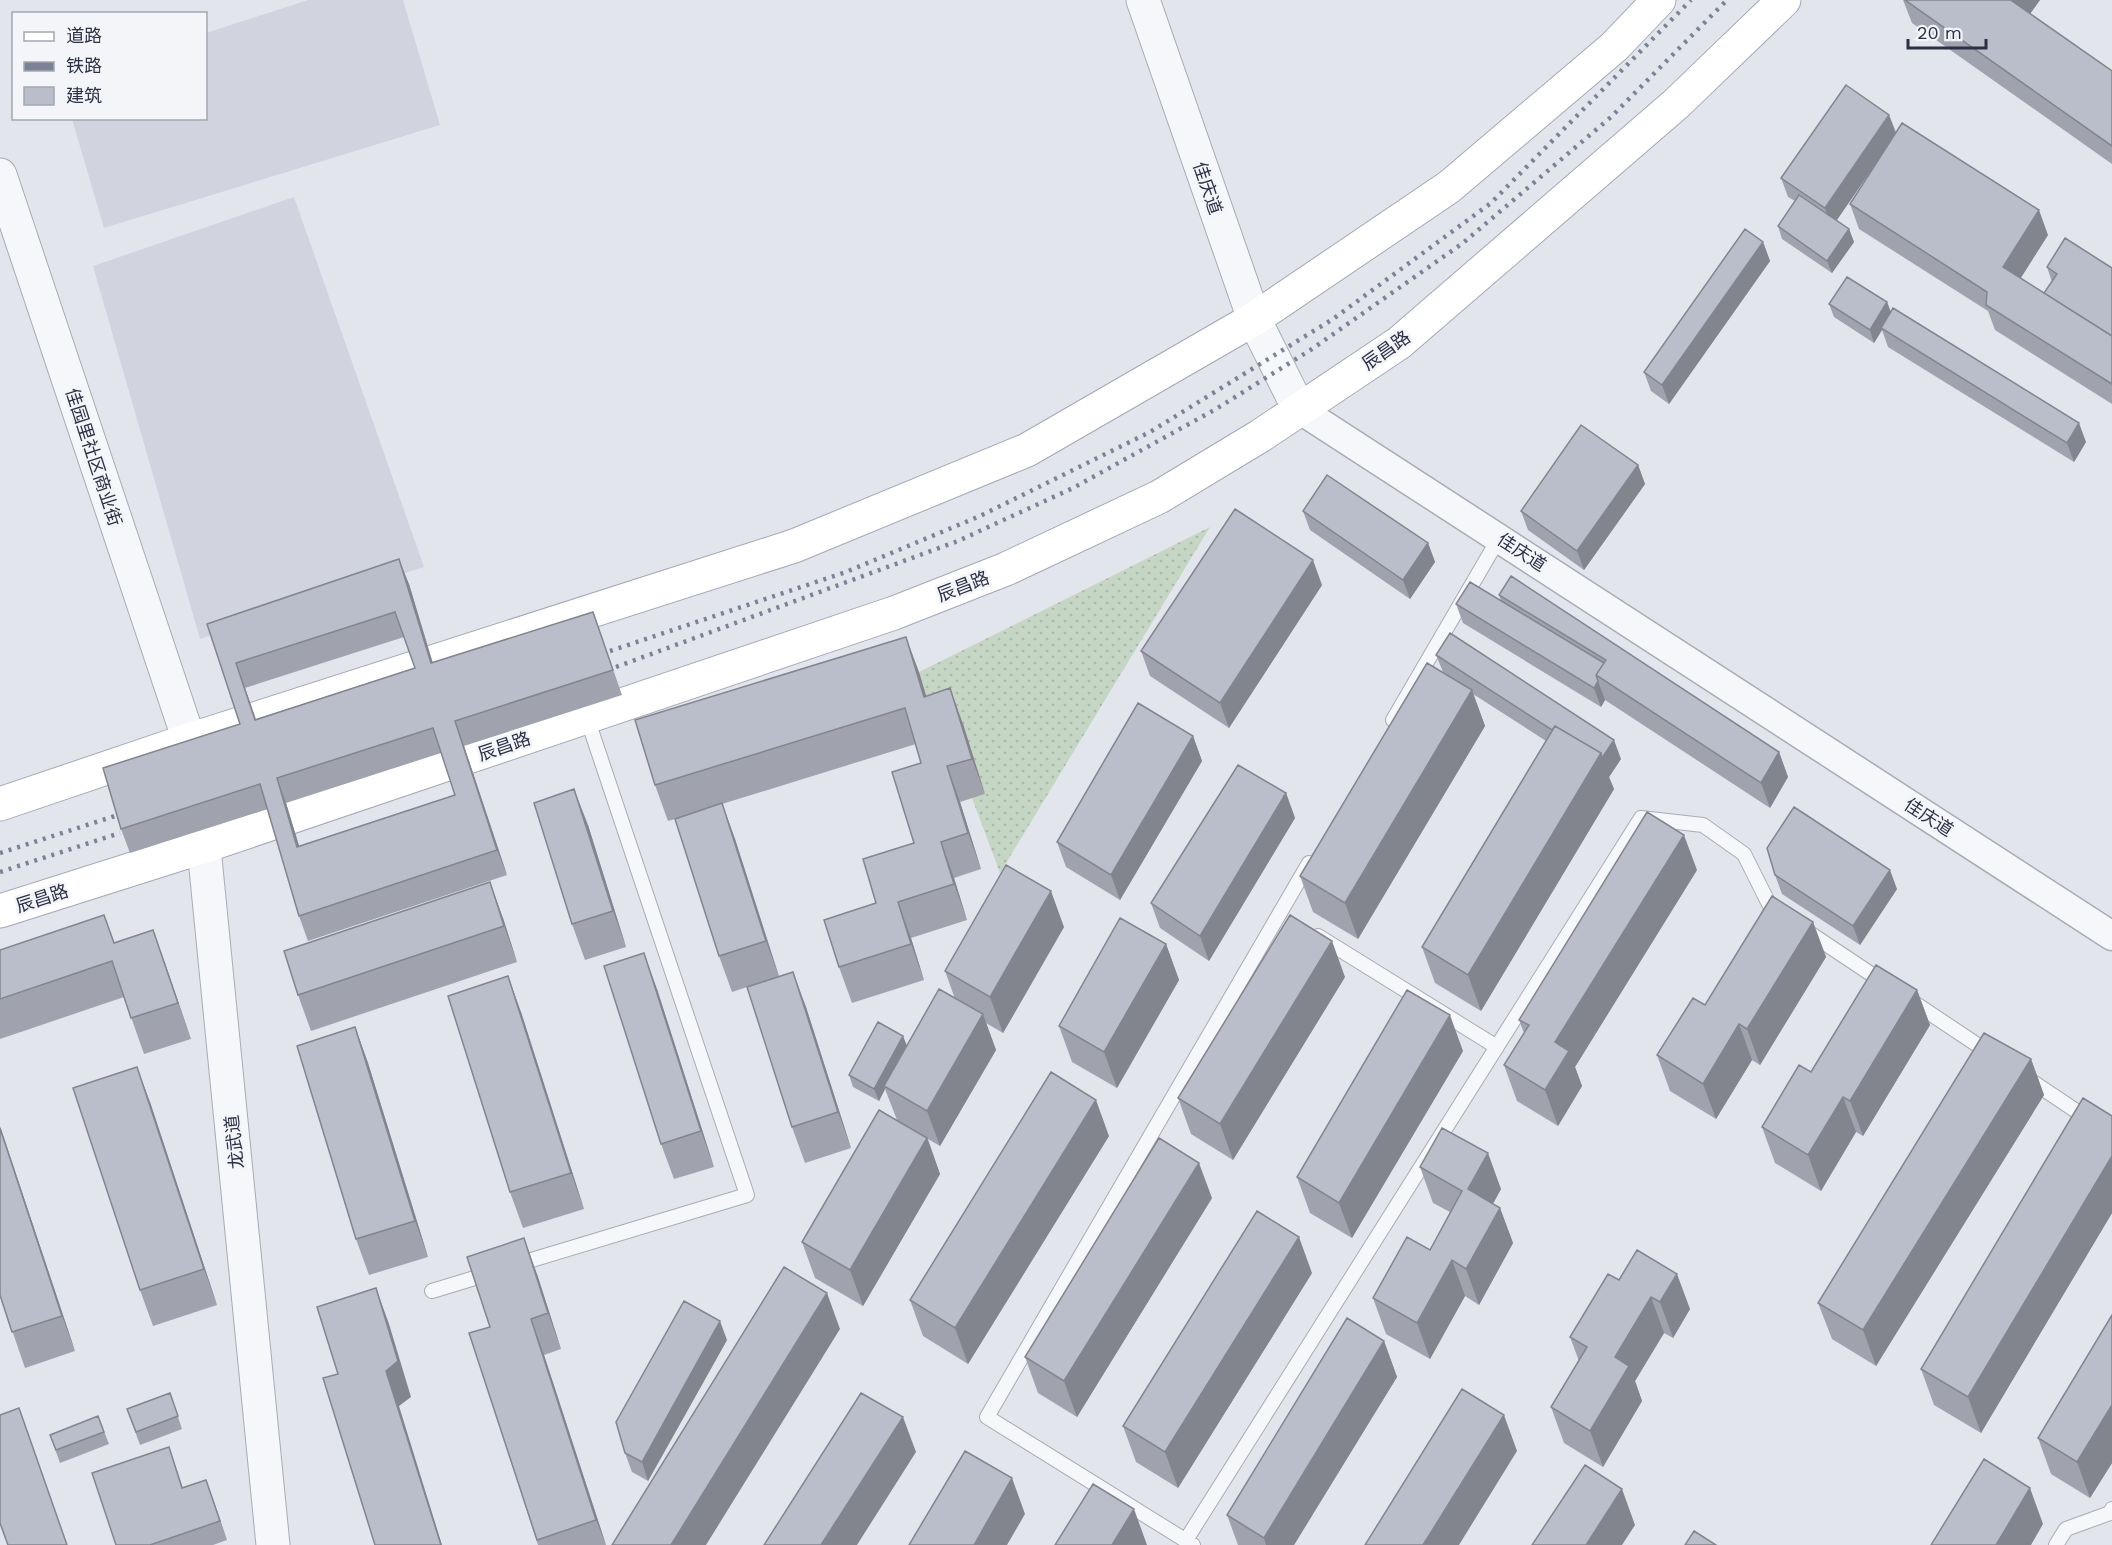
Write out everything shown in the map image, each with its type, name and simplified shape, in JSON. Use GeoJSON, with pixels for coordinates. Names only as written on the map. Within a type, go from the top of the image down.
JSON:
{"type":"FeatureCollection","features":[{"type":"Feature","properties":{"kind":"main road"},"geometry":{"type":"LineString","coordinates":[[0,804],[189,740],[795,546],[1027,450],[1254,319],[1449,187],[1614,47],[1659,0]]}},
{"type":"Feature","properties":{"kind":"main road","name":"辰昌路"},"geometry":{"type":"LineString","coordinates":[[0,911],[205,846],[894,613],[1006,569],[1159,497],[1260,436],[1399,343],[1676,104],[1784,0]]}},
{"type":"Feature","properties":{"kind":"street","name":"佳庆道"},"geometry":{"type":"LineString","coordinates":[[1143,0],[1254,319],[1299,409],[2112,936]]}},
{"type":"Feature","properties":{"kind":"street","name":"佳园里社区商业街"},"geometry":{"type":"LineString","coordinates":[[0,175],[189,740]]}},
{"type":"Feature","properties":{"kind":"street","name":"龙武道"},"geometry":{"type":"LineString","coordinates":[[189,740],[205,846],[273,1545]]}},
{"type":"Feature","properties":{"kind":"lane"},"geometry":{"type":"LineString","coordinates":[[1387,730],[1499,538]]}},
{"type":"Feature","properties":{"kind":"lane"},"geometry":{"type":"LineString","coordinates":[[432,1290],[747,1195],[587,718]]}},
{"type":"Feature","properties":{"kind":"lane"},"geometry":{"type":"LineString","coordinates":[[1316,852],[1286,916],[987,1417],[1190,1543],[1641,818],[1703,825],[1744,854],[1770,906],[2112,1134]]}},
{"type":"Feature","properties":{"kind":"lane"},"geometry":{"type":"LineString","coordinates":[[1310,931],[1497,1047]]}},
{"type":"Feature","properties":{"kind":"lane"},"geometry":{"type":"LineString","coordinates":[[2056,1545],[2066,1529],[2110,1513],[2112,1509]]}},
{"type":"Feature","properties":{"kind":"shaded area"},"geometry":{"type":"Polygon","coordinates":[[[308,0],[403,0],[440,125],[104,228],[72,120],[207,120],[207,33],[308,0]]]}},
{"type":"Feature","properties":{"kind":"shaded area"},"geometry":{"type":"Polygon","coordinates":[[[294,197],[424,567],[200,639],[93,266],[294,197]]]}},
{"type":"Feature","properties":{"kind":"green space"},"geometry":{"type":"Polygon","coordinates":[[[1210,527],[1000,873],[972,798],[985,794],[937,732],[919,672],[1210,527]]]}},
{"type":"Feature","properties":{"kind":"building"},"geometry":{"type":"Polygon","coordinates":[[[1905,0],[2013,0],[2112,71],[2112,146],[1905,0]]]}},
{"type":"Feature","properties":{"kind":"building"},"geometry":{"type":"Polygon","coordinates":[[[1846,85],[1889,115],[1825,208],[1781,178],[1846,85]]]}},
{"type":"Feature","properties":{"kind":"building"},"geometry":{"type":"Polygon","coordinates":[[[1902,123],[2039,210],[2003,267],[2112,336],[2112,384],[1986,305],[1987,292],[1850,204],[1902,123]]]}},
{"type":"Feature","properties":{"kind":"building"},"geometry":{"type":"Polygon","coordinates":[[[1799,195],[1849,229],[1827,261],[1778,226],[1799,195]]]}},
{"type":"Feature","properties":{"kind":"building"},"geometry":{"type":"Polygon","coordinates":[[[1745,229],[1763,242],[1662,385],[1644,372],[1745,229]]]}},
{"type":"Feature","properties":{"kind":"building"},"geometry":{"type":"Polygon","coordinates":[[[2065,238],[2112,268],[2112,336],[2044,293],[2057,274],[2047,267],[2065,238]]]}},
{"type":"Feature","properties":{"kind":"building"},"geometry":{"type":"Polygon","coordinates":[[[1847,277],[1887,302],[1870,330],[1829,304],[1847,277]]]}},
{"type":"Feature","properties":{"kind":"building"},"geometry":{"type":"Polygon","coordinates":[[[1893,308],[2079,423],[2067,443],[1881,328],[1893,308]]]}},
{"type":"Feature","properties":{"kind":"building"},"geometry":{"type":"Polygon","coordinates":[[[1581,425],[1638,465],[1577,551],[1521,511],[1581,425]]]}},
{"type":"Feature","properties":{"kind":"building"},"geometry":{"type":"Polygon","coordinates":[[[1327,475],[1428,543],[1403,580],[1303,511],[1327,475]]]}},
{"type":"Feature","properties":{"kind":"building"},"geometry":{"type":"Polygon","coordinates":[[[1235,509],[1313,560],[1220,703],[1141,651],[1235,509]]]}},
{"type":"Feature","properties":{"kind":"building"},"geometry":{"type":"Polygon","coordinates":[[[399,559],[431,663],[593,612],[613,670],[455,721],[497,850],[299,916],[260,784],[121,829],[103,768],[240,724],[207,624],[399,559]],[[395,612],[236,663],[255,720],[415,668],[395,612]],[[433,728],[277,778],[297,847],[455,795],[433,728]]]}},
{"type":"Feature","properties":{"kind":"building"},"geometry":{"type":"Polygon","coordinates":[[[1511,576],[1779,752],[1761,783],[1596,675],[1606,660],[1499,595],[1511,576]]]}},
{"type":"Feature","properties":{"kind":"building"},"geometry":{"type":"Polygon","coordinates":[[[1470,582],[1604,663],[1596,675],[1598,681],[1594,688],[1456,604],[1470,582]]]}},
{"type":"Feature","properties":{"kind":"building"},"geometry":{"type":"Polygon","coordinates":[[[1450,633],[1614,740],[1602,758],[1601,753],[1555,726],[1552,730],[1436,655],[1450,633]]]}},
{"type":"Feature","properties":{"kind":"building"},"geometry":{"type":"Polygon","coordinates":[[[906,637],[924,697],[950,688],[972,759],[947,766],[968,833],[941,842],[954,884],[898,902],[911,944],[839,967],[824,920],[876,903],[863,859],[914,843],[892,772],[921,763],[905,708],[655,785],[635,720],[906,637]]]}},
{"type":"Feature","properties":{"kind":"building"},"geometry":{"type":"Polygon","coordinates":[[[1427,663],[1472,690],[1345,903],[1300,876],[1427,663]]]}},
{"type":"Feature","properties":{"kind":"building"},"geometry":{"type":"Polygon","coordinates":[[[1138,703],[1193,736],[1111,875],[1057,842],[1138,703]]]}},
{"type":"Feature","properties":{"kind":"building"},"geometry":{"type":"Polygon","coordinates":[[[1555,726],[1601,753],[1468,975],[1422,947],[1555,726]]]}},
{"type":"Feature","properties":{"kind":"building"},"geometry":{"type":"Polygon","coordinates":[[[1238,765],[1286,793],[1200,936],[1151,903],[1238,765]]]}},
{"type":"Feature","properties":{"kind":"building"},"geometry":{"type":"Polygon","coordinates":[[[574,789],[613,911],[572,924],[534,803],[574,789]]]}},
{"type":"Feature","properties":{"kind":"building"},"geometry":{"type":"Polygon","coordinates":[[[722,803],[766,941],[719,956],[675,819],[722,803]]]}},
{"type":"Feature","properties":{"kind":"building"},"geometry":{"type":"Polygon","coordinates":[[[1794,807],[1890,870],[1853,926],[1775,875],[1767,848],[1794,807]]]}},
{"type":"Feature","properties":{"kind":"building"},"geometry":{"type":"Polygon","coordinates":[[[1647,812],[1684,835],[1555,1042],[1569,1051],[1545,1090],[1504,1065],[1529,1025],[1519,1020],[1647,812]]]}},
{"type":"Feature","properties":{"kind":"building"},"geometry":{"type":"Polygon","coordinates":[[[1006,865],[1051,891],[990,997],[945,971],[1006,865]]]}},
{"type":"Feature","properties":{"kind":"building"},"geometry":{"type":"Polygon","coordinates":[[[490,882],[504,926],[298,995],[284,951],[490,882]]]}},
{"type":"Feature","properties":{"kind":"building"},"geometry":{"type":"Polygon","coordinates":[[[1772,896],[1813,922],[1747,1029],[1739,1024],[1703,1084],[1657,1055],[1693,998],[1705,1005],[1772,896]]]}},
{"type":"Feature","properties":{"kind":"building"},"geometry":{"type":"Polygon","coordinates":[[[104,915],[114,943],[153,930],[178,1003],[131,1018],[112,961],[0,999],[0,950],[104,915]]]}},
{"type":"Feature","properties":{"kind":"building"},"geometry":{"type":"Polygon","coordinates":[[[1290,915],[1332,941],[1220,1124],[1178,1098],[1290,915]]]}},
{"type":"Feature","properties":{"kind":"building"},"geometry":{"type":"Polygon","coordinates":[[[1120,918],[1166,944],[1104,1052],[1059,1026],[1120,918]]]}},
{"type":"Feature","properties":{"kind":"building"},"geometry":{"type":"Polygon","coordinates":[[[644,953],[701,1131],[661,1144],[604,966],[644,953]]]}},
{"type":"Feature","properties":{"kind":"building"},"geometry":{"type":"Polygon","coordinates":[[[1876,965],[1917,990],[1850,1101],[1843,1097],[1808,1155],[1762,1127],[1799,1065],[1811,1072],[1876,965]]]}},
{"type":"Feature","properties":{"kind":"building"},"geometry":{"type":"Polygon","coordinates":[[[793,972],[838,1112],[792,1127],[747,987],[793,972]]]}},
{"type":"Feature","properties":{"kind":"building"},"geometry":{"type":"Polygon","coordinates":[[[508,976],[571,1173],[510,1192],[448,996],[508,976]]]}},
{"type":"Feature","properties":{"kind":"building"},"geometry":{"type":"Polygon","coordinates":[[[939,989],[983,1014],[927,1111],[884,1086],[939,989]]]}},
{"type":"Feature","properties":{"kind":"building"},"geometry":{"type":"Polygon","coordinates":[[[1407,990],[1450,1015],[1339,1203],[1297,1177],[1407,990]]]}},
{"type":"Feature","properties":{"kind":"building"},"geometry":{"type":"Polygon","coordinates":[[[878,1022],[903,1036],[874,1089],[849,1075],[878,1022]]]}},
{"type":"Feature","properties":{"kind":"building"},"geometry":{"type":"Polygon","coordinates":[[[355,1027],[415,1221],[356,1239],[297,1046],[355,1027]]]}},
{"type":"Feature","properties":{"kind":"building"},"geometry":{"type":"Polygon","coordinates":[[[1984,1033],[2031,1059],[1863,1330],[1818,1303],[1984,1033]]]}},
{"type":"Feature","properties":{"kind":"building"},"geometry":{"type":"Polygon","coordinates":[[[137,1067],[204,1269],[140,1290],[73,1088],[137,1067]]]}},
{"type":"Feature","properties":{"kind":"building"},"geometry":{"type":"Polygon","coordinates":[[[1051,1072],[1096,1100],[955,1328],[910,1300],[1051,1072]]]}},
{"type":"Feature","properties":{"kind":"building"},"geometry":{"type":"Polygon","coordinates":[[[2083,1098],[2112,1116],[2112,1156],[1968,1397],[1921,1369],[2083,1098]]]}},
{"type":"Feature","properties":{"kind":"building"},"geometry":{"type":"Polygon","coordinates":[[[879,1110],[927,1138],[850,1270],[802,1242],[879,1110]]]}},
{"type":"Feature","properties":{"kind":"building"},"geometry":{"type":"Polygon","coordinates":[[[0,1128],[62,1316],[12,1332],[0,1295],[0,1128]]]}},
{"type":"Feature","properties":{"kind":"building"},"geometry":{"type":"Polygon","coordinates":[[[1442,1128],[1488,1153],[1468,1189],[1500,1208],[1466,1269],[1452,1260],[1417,1323],[1373,1298],[1407,1237],[1430,1250],[1462,1191],[1420,1167],[1442,1128]]]}},
{"type":"Feature","properties":{"kind":"building"},"geometry":{"type":"Polygon","coordinates":[[[1159,1138],[1199,1163],[1064,1381],[1025,1357],[1159,1138]]]}},
{"type":"Feature","properties":{"kind":"building"},"geometry":{"type":"Polygon","coordinates":[[[1257,1211],[1299,1237],[1165,1452],[1123,1426],[1257,1211]]]}},
{"type":"Feature","properties":{"kind":"building"},"geometry":{"type":"Polygon","coordinates":[[[524,1238],[548,1313],[531,1319],[596,1520],[537,1540],[469,1333],[490,1327],[467,1257],[524,1238]]]}},
{"type":"Feature","properties":{"kind":"building"},"geometry":{"type":"Polygon","coordinates":[[[1637,1250],[1677,1274],[1660,1302],[1651,1297],[1615,1357],[1629,1366],[1590,1431],[1551,1407],[1587,1347],[1570,1337],[1608,1274],[1619,1280],[1637,1250]]]}},
{"type":"Feature","properties":{"kind":"building"},"geometry":{"type":"Polygon","coordinates":[[[784,1267],[827,1293],[671,1545],[612,1545],[784,1267]]]}},
{"type":"Feature","properties":{"kind":"building"},"geometry":{"type":"Polygon","coordinates":[[[376,1288],[398,1361],[386,1371],[441,1545],[375,1545],[323,1378],[338,1374],[317,1307],[376,1288]]]}},
{"type":"Feature","properties":{"kind":"building"},"geometry":{"type":"Polygon","coordinates":[[[684,1301],[720,1321],[642,1462],[625,1453],[616,1422],[684,1301]]]}},
{"type":"Feature","properties":{"kind":"building"},"geometry":{"type":"Polygon","coordinates":[[[2112,1315],[2112,1405],[2077,1462],[2038,1438],[2112,1315]]]}},
{"type":"Feature","properties":{"kind":"building"},"geometry":{"type":"Polygon","coordinates":[[[1347,1318],[1384,1341],[1264,1538],[1227,1515],[1347,1318]]]}},
{"type":"Feature","properties":{"kind":"building"},"geometry":{"type":"Polygon","coordinates":[[[1462,1389],[1504,1415],[1423,1545],[1365,1545],[1462,1389]]]}},
{"type":"Feature","properties":{"kind":"building"},"geometry":{"type":"Polygon","coordinates":[[[170,1393],[178,1416],[136,1432],[127,1409],[170,1393]]]}},
{"type":"Feature","properties":{"kind":"building"},"geometry":{"type":"Polygon","coordinates":[[[861,1393],[903,1417],[821,1545],[764,1545],[861,1393]]]}},
{"type":"Feature","properties":{"kind":"building"},"geometry":{"type":"Polygon","coordinates":[[[19,1408],[67,1545],[8,1545],[0,1523],[0,1415],[19,1408]]]}},
{"type":"Feature","properties":{"kind":"building"},"geometry":{"type":"Polygon","coordinates":[[[98,1416],[104,1432],[56,1450],[50,1435],[98,1416]]]}},
{"type":"Feature","properties":{"kind":"building"},"geometry":{"type":"Polygon","coordinates":[[[169,1447],[182,1488],[206,1480],[220,1521],[150,1545],[116,1545],[92,1473],[169,1447]]]}},
{"type":"Feature","properties":{"kind":"building"},"geometry":{"type":"Polygon","coordinates":[[[965,1451],[1012,1478],[974,1545],[909,1545],[965,1451]]]}},
{"type":"Feature","properties":{"kind":"building"},"geometry":{"type":"Polygon","coordinates":[[[1984,1459],[2030,1488],[1996,1545],[1931,1545],[1984,1459]]]}},
{"type":"Feature","properties":{"kind":"building"},"geometry":{"type":"Polygon","coordinates":[[[1585,1465],[1622,1489],[1586,1545],[1532,1545],[1585,1465]]]}},
{"type":"Feature","properties":{"kind":"building"},"geometry":{"type":"Polygon","coordinates":[[[1093,1484],[1134,1509],[1112,1545],[1055,1545],[1093,1484]]]}},
{"type":"Feature","properties":{"kind":"building"},"geometry":{"type":"Polygon","coordinates":[[[1694,1531],[1716,1545],[1685,1545],[1694,1531]]]}},
{"type":"Feature","properties":{"kind":"railway"},"geometry":{"type":"LineString","coordinates":[[610,651],[846,572],[980,516],[1150,432],[1333,319],[1491,203],[1691,0]]}},
{"type":"Feature","properties":{"kind":"railway"},"geometry":{"type":"LineString","coordinates":[[616,667],[958,541],[1073,488],[1216,409],[1312,349],[1463,243],[1611,117],[1727,0]]}},
{"type":"Feature","properties":{"kind":"railway"},"geometry":{"type":"LineString","coordinates":[[0,853],[115,816]]}},
{"type":"Feature","properties":{"kind":"railway"},"geometry":{"type":"LineString","coordinates":[[0,872],[120,833]]}}]}
